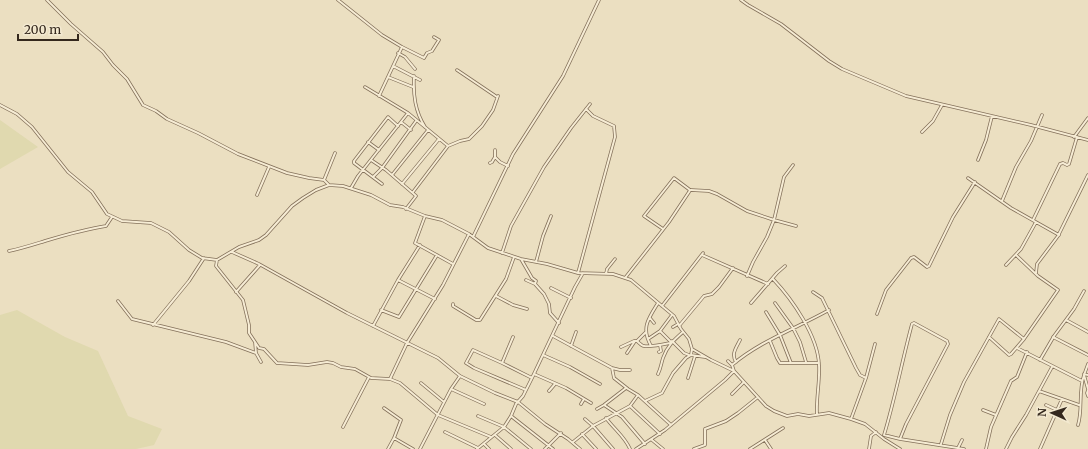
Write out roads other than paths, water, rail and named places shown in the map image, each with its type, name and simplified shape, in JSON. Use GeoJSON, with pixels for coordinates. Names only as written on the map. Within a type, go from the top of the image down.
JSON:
{"type":"FeatureCollection","features":[{"type":"Feature","properties":{"kind":"street"},"geometry":{"type":"LineString","coordinates":[[46,0],[103,52],[127,79],[143,105],[156,111],[167,119],[269,167],[297,176],[324,180],[329,184]]}},
{"type":"Feature","properties":{"kind":"street"},"geometry":{"type":"LineString","coordinates":[[338,0],[382,35],[424,58],[427,53],[432,52],[438,40],[434,37]]}},
{"type":"Feature","properties":{"kind":"street"},"geometry":{"type":"LineString","coordinates":[[473,237],[513,154],[563,76],[599,0]]}},
{"type":"Feature","properties":{"kind":"street"},"geometry":{"type":"LineString","coordinates":[[741,0],[781,24],[829,61],[842,69],[906,96],[1037,126],[1088,140]]}},
{"type":"Feature","properties":{"kind":"street"},"geometry":{"type":"LineString","coordinates":[[379,96],[402,47]]}},
{"type":"Feature","properties":{"kind":"street"},"geometry":{"type":"LineString","coordinates":[[398,53],[405,57],[415,69]]}},
{"type":"Feature","properties":{"kind":"street"},"geometry":{"type":"LineString","coordinates":[[393,66],[420,80]]}},
{"type":"Feature","properties":{"kind":"street"},"geometry":{"type":"LineString","coordinates":[[413,192],[448,146],[469,139],[482,126],[493,110],[498,96],[457,70]]}},
{"type":"Feature","properties":{"kind":"street"},"geometry":{"type":"LineString","coordinates":[[388,76],[413,87]]}},
{"type":"Feature","properties":{"kind":"street"},"geometry":{"type":"LineString","coordinates":[[414,76],[413,87],[416,106],[420,119],[427,129]]}},
{"type":"Feature","properties":{"kind":"street"},"geometry":{"type":"LineString","coordinates":[[365,88],[408,113],[448,146]]}},
{"type":"Feature","properties":{"kind":"street"},"geometry":{"type":"LineString","coordinates":[[502,253],[511,226],[544,167],[570,128],[590,104]]}},
{"type":"Feature","properties":{"kind":"street"},"geometry":{"type":"LineString","coordinates":[[0,105],[17,114],[27,122],[49,146],[68,172],[88,188],[103,209],[112,217],[122,221],[151,224],[169,232],[189,250],[204,258],[217,260],[239,247],[252,243],[266,235],[292,206],[316,190],[329,184],[335,184],[375,197],[390,205],[442,220],[469,234],[488,248],[514,257],[578,273],[606,274],[625,278],[635,283],[676,318],[683,332],[690,341],[692,349],[690,355],[670,377],[662,393],[645,401]]}},
{"type":"Feature","properties":{"kind":"street"},"geometry":{"type":"LineString","coordinates":[[922,132],[933,121],[942,105]]}},
{"type":"Feature","properties":{"kind":"street"},"geometry":{"type":"LineString","coordinates":[[578,273],[615,137],[614,126],[593,116],[586,109]]}},
{"type":"Feature","properties":{"kind":"street"},"geometry":{"type":"LineString","coordinates":[[351,188],[358,176],[408,113]]}},
{"type":"Feature","properties":{"kind":"street"},"geometry":{"type":"LineString","coordinates":[[1002,201],[1016,167],[1030,144],[1042,115]]}},
{"type":"Feature","properties":{"kind":"street"},"geometry":{"type":"LineString","coordinates":[[978,160],[986,140],[992,116]]}},
{"type":"Feature","properties":{"kind":"street"},"geometry":{"type":"LineString","coordinates":[[382,184],[354,163],[354,161],[388,117],[398,126]]}},
{"type":"Feature","properties":{"kind":"street"},"geometry":{"type":"LineString","coordinates":[[1006,265],[1021,249],[1060,164],[1069,164],[1076,137],[1088,118]]}},
{"type":"Feature","properties":{"kind":"street"},"geometry":{"type":"LineString","coordinates":[[373,177],[382,168],[417,121]]}},
{"type":"Feature","properties":{"kind":"street"},"geometry":{"type":"LineString","coordinates":[[401,122],[411,130]]}},
{"type":"Feature","properties":{"kind":"street"},"geometry":{"type":"LineString","coordinates":[[392,175],[427,129]]}},
{"type":"Feature","properties":{"kind":"street"},"geometry":{"type":"LineString","coordinates":[[402,184],[439,139]]}},
{"type":"Feature","properties":{"kind":"street"},"geometry":{"type":"LineString","coordinates":[[368,142],[379,150]]}},
{"type":"Feature","properties":{"kind":"street"},"geometry":{"type":"LineString","coordinates":[[490,163],[494,157],[495,150]]}},
{"type":"Feature","properties":{"kind":"street"},"geometry":{"type":"LineString","coordinates":[[324,180],[335,153]]}},
{"type":"Feature","properties":{"kind":"street"},"geometry":{"type":"LineString","coordinates":[[494,157],[508,166]]}},
{"type":"Feature","properties":{"kind":"street"},"geometry":{"type":"LineString","coordinates":[[371,160],[392,175],[416,196],[406,209]]}},
{"type":"Feature","properties":{"kind":"street"},"geometry":{"type":"LineString","coordinates":[[747,276],[752,262],[767,238],[774,220],[784,177],[793,165]]}},
{"type":"Feature","properties":{"kind":"street"},"geometry":{"type":"LineString","coordinates":[[258,194],[269,167]]}},
{"type":"Feature","properties":{"kind":"street"},"geometry":{"type":"LineString","coordinates":[[1036,273],[1037,264],[1059,235],[1088,175]]}},
{"type":"Feature","properties":{"kind":"street"},"geometry":{"type":"LineString","coordinates":[[663,229],[644,216],[674,178],[690,190],[708,191],[717,194],[747,211],[796,226]]}},
{"type":"Feature","properties":{"kind":"street"},"geometry":{"type":"LineString","coordinates":[[968,178],[1002,201],[1059,235]]}},
{"type":"Feature","properties":{"kind":"street"},"geometry":{"type":"LineString","coordinates":[[877,314],[886,290],[911,258],[914,257],[927,267],[929,266],[953,217],[975,182]]}},
{"type":"Feature","properties":{"kind":"street"},"geometry":{"type":"LineString","coordinates":[[625,278],[681,205],[690,190]]}},
{"type":"Feature","properties":{"kind":"street"},"geometry":{"type":"LineString","coordinates":[[425,216],[415,243],[454,264]]}},
{"type":"Feature","properties":{"kind":"street"},"geometry":{"type":"LineString","coordinates":[[536,262],[542,236],[551,216]]}},
{"type":"Feature","properties":{"kind":"street"},"geometry":{"type":"LineString","coordinates":[[9,251],[92,228],[106,226],[112,217]]}},
{"type":"Feature","properties":{"kind":"street"},"geometry":{"type":"LineString","coordinates":[[390,379],[407,343],[435,299],[469,234]]}},
{"type":"Feature","properties":{"kind":"street"},"geometry":{"type":"LineString","coordinates":[[373,326],[398,280],[420,245]]}},
{"type":"Feature","properties":{"kind":"street"},"geometry":{"type":"LineString","coordinates":[[232,252],[260,264],[373,326],[438,358],[460,376],[518,402],[545,424],[573,442],[580,449]]}},
{"type":"Feature","properties":{"kind":"street"},"geometry":{"type":"LineString","coordinates":[[662,306],[702,254],[747,276],[768,284]]}},
{"type":"Feature","properties":{"kind":"street"},"geometry":{"type":"LineString","coordinates":[[381,310],[399,317],[437,255]]}},
{"type":"Feature","properties":{"kind":"street"},"geometry":{"type":"LineString","coordinates":[[989,337],[1009,355],[1011,354],[1024,339],[1058,290],[1016,255]]}},
{"type":"Feature","properties":{"kind":"street"},"geometry":{"type":"LineString","coordinates":[[453,304],[453,306],[479,321],[506,278],[514,257]]}},
{"type":"Feature","properties":{"kind":"street"},"geometry":{"type":"LineString","coordinates":[[153,325],[184,287],[204,258]]}},
{"type":"Feature","properties":{"kind":"street"},"geometry":{"type":"LineString","coordinates":[[521,259],[532,278],[536,281],[535,284],[546,297],[550,313],[559,323]]}},
{"type":"Feature","properties":{"kind":"street"},"geometry":{"type":"LineString","coordinates":[[606,274],[607,269],[615,259]]}},
{"type":"Feature","properties":{"kind":"street"},"geometry":{"type":"LineString","coordinates":[[217,260],[216,266],[243,300],[249,325],[249,333],[259,348],[264,349],[277,363],[308,365],[327,362],[341,367],[355,369],[369,377],[390,379],[400,383],[438,415],[491,437]]}},
{"type":"Feature","properties":{"kind":"street"},"geometry":{"type":"LineString","coordinates":[[236,292],[260,264]]}},
{"type":"Feature","properties":{"kind":"street"},"geometry":{"type":"LineString","coordinates":[[750,303],[785,266]]}},
{"type":"Feature","properties":{"kind":"street"},"geometry":{"type":"LineString","coordinates":[[673,327],[679,325],[704,296],[712,294],[716,291],[733,268]]}},
{"type":"Feature","properties":{"kind":"street"},"geometry":{"type":"LineString","coordinates":[[445,432],[478,449],[504,427],[516,404],[526,390],[583,273]]}},
{"type":"Feature","properties":{"kind":"street"},"geometry":{"type":"LineString","coordinates":[[773,279],[782,289],[804,322],[815,345],[819,363],[817,415]]}},
{"type":"Feature","properties":{"kind":"street"},"geometry":{"type":"LineString","coordinates":[[398,280],[435,299]]}},
{"type":"Feature","properties":{"kind":"street"},"geometry":{"type":"LineString","coordinates":[[526,280],[535,284]]}},
{"type":"Feature","properties":{"kind":"street"},"geometry":{"type":"LineString","coordinates":[[551,288],[571,298]]}},
{"type":"Feature","properties":{"kind":"street"},"geometry":{"type":"LineString","coordinates":[[1040,360],[1053,337],[1066,320],[1084,291]]}},
{"type":"Feature","properties":{"kind":"street"},"geometry":{"type":"LineString","coordinates":[[812,292],[822,298],[856,368],[860,375],[866,378]]}},
{"type":"Feature","properties":{"kind":"street"},"geometry":{"type":"LineString","coordinates":[[496,296],[513,305],[527,309]]}},
{"type":"Feature","properties":{"kind":"street"},"geometry":{"type":"LineString","coordinates":[[118,302],[132,320],[226,342],[256,353]]}},
{"type":"Feature","properties":{"kind":"street"},"geometry":{"type":"LineString","coordinates":[[651,346],[646,332],[646,324],[658,303]]}},
{"type":"Feature","properties":{"kind":"street"},"geometry":{"type":"LineString","coordinates":[[775,303],[793,328],[800,342],[806,362]]}},
{"type":"Feature","properties":{"kind":"street"},"geometry":{"type":"LineString","coordinates":[[732,365],[780,335],[829,310]]}},
{"type":"Feature","properties":{"kind":"street"},"geometry":{"type":"LineString","coordinates":[[766,312],[780,335],[791,363]]}},
{"type":"Feature","properties":{"kind":"street"},"geometry":{"type":"LineString","coordinates":[[648,338],[660,331],[673,315]]}},
{"type":"Feature","properties":{"kind":"street"},"geometry":{"type":"LineString","coordinates":[[650,318],[654,323]]}},
{"type":"Feature","properties":{"kind":"street"},"geometry":{"type":"LineString","coordinates":[[940,444],[964,382],[999,318],[1024,339]]}},
{"type":"Feature","properties":{"kind":"street"},"geometry":{"type":"LineString","coordinates":[[1066,320],[1088,332]]}},
{"type":"Feature","properties":{"kind":"street"},"geometry":{"type":"LineString","coordinates":[[883,436],[912,324],[914,323],[947,341],[948,344],[906,424],[900,439]]}},
{"type":"Feature","properties":{"kind":"street"},"geometry":{"type":"LineString","coordinates":[[660,331],[684,352],[690,355],[706,358]]}},
{"type":"Feature","properties":{"kind":"street"},"geometry":{"type":"LineString","coordinates":[[571,346],[576,332]]}},
{"type":"Feature","properties":{"kind":"street"},"geometry":{"type":"LineString","coordinates":[[627,353],[636,341],[646,332]]}},
{"type":"Feature","properties":{"kind":"street"},"geometry":{"type":"LineString","coordinates":[[658,374],[662,366],[664,356],[671,342],[683,332]]}},
{"type":"Feature","properties":{"kind":"street"},"geometry":{"type":"LineString","coordinates":[[553,336],[612,368],[630,370]]}},
{"type":"Feature","properties":{"kind":"street"},"geometry":{"type":"LineString","coordinates":[[502,363],[513,337]]}},
{"type":"Feature","properties":{"kind":"street"},"geometry":{"type":"LineString","coordinates":[[1053,337],[1088,355]]}},
{"type":"Feature","properties":{"kind":"street"},"geometry":{"type":"LineString","coordinates":[[736,362],[733,358],[733,354],[740,340]]}},
{"type":"Feature","properties":{"kind":"street"},"geometry":{"type":"LineString","coordinates":[[636,341],[647,347],[671,342]]}},
{"type":"Feature","properties":{"kind":"street"},"geometry":{"type":"LineString","coordinates":[[621,347],[636,341]]}},
{"type":"Feature","properties":{"kind":"street"},"geometry":{"type":"LineString","coordinates":[[770,341],[779,361],[791,363],[819,363]]}},
{"type":"Feature","properties":{"kind":"street"},"geometry":{"type":"LineString","coordinates":[[255,342],[256,353],[260,362]]}},
{"type":"Feature","properties":{"kind":"street"},"geometry":{"type":"LineString","coordinates":[[851,419],[866,378],[875,344]]}},
{"type":"Feature","properties":{"kind":"street"},"geometry":{"type":"LineString","coordinates":[[659,352],[661,351],[660,345]]}},
{"type":"Feature","properties":{"kind":"street"},"geometry":{"type":"LineString","coordinates":[[1017,348],[1028,352],[1052,367],[1082,381]]}},
{"type":"Feature","properties":{"kind":"street"},"geometry":{"type":"LineString","coordinates":[[692,349],[706,358],[734,371],[770,409],[782,415],[787,416],[798,414],[806,416],[829,414],[851,419],[865,424],[900,449]]}},
{"type":"Feature","properties":{"kind":"street"},"geometry":{"type":"LineString","coordinates":[[526,390],[474,368],[466,363],[472,350],[532,378]]}},
{"type":"Feature","properties":{"kind":"street"},"geometry":{"type":"LineString","coordinates":[[986,449],[991,427],[996,415],[1011,381],[1017,377],[1028,352]]}},
{"type":"Feature","properties":{"kind":"street"},"geometry":{"type":"LineString","coordinates":[[543,355],[570,367],[600,384]]}},
{"type":"Feature","properties":{"kind":"street"},"geometry":{"type":"LineString","coordinates":[[688,378],[695,356]]}},
{"type":"Feature","properties":{"kind":"street"},"geometry":{"type":"LineString","coordinates":[[728,361],[732,365],[734,371]]}},
{"type":"Feature","properties":{"kind":"street"},"geometry":{"type":"LineString","coordinates":[[1078,425],[1081,416],[1080,405],[1082,381],[1088,364]]}},
{"type":"Feature","properties":{"kind":"street"},"geometry":{"type":"LineString","coordinates":[[1006,449],[1052,367]]}},
{"type":"Feature","properties":{"kind":"street"},"geometry":{"type":"LineString","coordinates":[[612,368],[614,378],[626,388],[638,395],[671,425]]}},
{"type":"Feature","properties":{"kind":"street"},"geometry":{"type":"LineString","coordinates":[[636,449],[652,440],[709,395],[734,371]]}},
{"type":"Feature","properties":{"kind":"street"},"geometry":{"type":"LineString","coordinates":[[534,374],[566,388],[591,403]]}},
{"type":"Feature","properties":{"kind":"street"},"geometry":{"type":"LineString","coordinates":[[1084,374],[1088,376]]}},
{"type":"Feature","properties":{"kind":"street"},"geometry":{"type":"LineString","coordinates":[[1084,374],[1088,389],[1088,396]]}},
{"type":"Feature","properties":{"kind":"street"},"geometry":{"type":"LineString","coordinates":[[420,449],[444,402],[460,376]]}},
{"type":"Feature","properties":{"kind":"street"},"geometry":{"type":"LineString","coordinates":[[343,426],[369,377]]}},
{"type":"Feature","properties":{"kind":"street"},"geometry":{"type":"LineString","coordinates":[[732,394],[744,382]]}},
{"type":"Feature","properties":{"kind":"street"},"geometry":{"type":"LineString","coordinates":[[421,383],[444,402]]}},
{"type":"Feature","properties":{"kind":"street"},"geometry":{"type":"LineString","coordinates":[[549,391],[555,384]]}},
{"type":"Feature","properties":{"kind":"street"},"geometry":{"type":"LineString","coordinates":[[597,408],[604,405],[626,388]]}},
{"type":"Feature","properties":{"kind":"street"},"geometry":{"type":"LineString","coordinates":[[452,389],[484,404]]}},
{"type":"Feature","properties":{"kind":"street"},"geometry":{"type":"LineString","coordinates":[[1039,391],[1080,405]]}},
{"type":"Feature","properties":{"kind":"street"},"geometry":{"type":"LineString","coordinates":[[573,442],[593,426],[630,406],[638,395]]}},
{"type":"Feature","properties":{"kind":"street"},"geometry":{"type":"LineString","coordinates":[[694,449],[705,445],[705,429],[726,421],[758,397]]}},
{"type":"Feature","properties":{"kind":"street"},"geometry":{"type":"LineString","coordinates":[[581,404],[584,399]]}},
{"type":"Feature","properties":{"kind":"street"},"geometry":{"type":"LineString","coordinates":[[1040,449],[1062,399]]}},
{"type":"Feature","properties":{"kind":"street"},"geometry":{"type":"LineString","coordinates":[[604,405],[616,413],[633,429],[645,444]]}},
{"type":"Feature","properties":{"kind":"street"},"geometry":{"type":"LineString","coordinates":[[1046,405],[1058,410]]}},
{"type":"Feature","properties":{"kind":"street"},"geometry":{"type":"LineString","coordinates":[[630,406],[660,434]]}},
{"type":"Feature","properties":{"kind":"street"},"geometry":{"type":"LineString","coordinates":[[384,408],[401,420],[388,449]]}},
{"type":"Feature","properties":{"kind":"street"},"geometry":{"type":"LineString","coordinates":[[984,410],[996,415]]}},
{"type":"Feature","properties":{"kind":"street"},"geometry":{"type":"LineString","coordinates":[[478,416],[504,427],[531,449]]}},
{"type":"Feature","properties":{"kind":"street"},"geometry":{"type":"LineString","coordinates":[[511,416],[553,449]]}},
{"type":"Feature","properties":{"kind":"street"},"geometry":{"type":"LineString","coordinates":[[606,418],[615,430],[626,440],[630,449]]}},
{"type":"Feature","properties":{"kind":"street"},"geometry":{"type":"LineString","coordinates":[[585,419],[613,449]]}},
{"type":"Feature","properties":{"kind":"street"},"geometry":{"type":"LineString","coordinates":[[750,449],[783,428]]}},
{"type":"Feature","properties":{"kind":"street"},"geometry":{"type":"LineString","coordinates":[[869,449],[871,436],[876,432]]}},
{"type":"Feature","properties":{"kind":"street"},"geometry":{"type":"LineString","coordinates":[[545,449],[561,434]]}},
{"type":"Feature","properties":{"kind":"street"},"geometry":{"type":"LineString","coordinates":[[582,434],[596,449]]}},
{"type":"Feature","properties":{"kind":"street"},"geometry":{"type":"LineString","coordinates":[[495,435],[511,449]]}},
{"type":"Feature","properties":{"kind":"street"},"geometry":{"type":"LineString","coordinates":[[883,436],[964,449]]}},
{"type":"Feature","properties":{"kind":"street"},"geometry":{"type":"LineString","coordinates":[[394,438],[413,449]]}},
{"type":"Feature","properties":{"kind":"street"},"geometry":{"type":"LineString","coordinates":[[652,440],[663,449]]}},
{"type":"Feature","properties":{"kind":"street"},"geometry":{"type":"LineString","coordinates":[[765,440],[771,449]]}},
{"type":"Feature","properties":{"kind":"street"},"geometry":{"type":"LineString","coordinates":[[958,448],[962,440]]}},
{"type":"Feature","properties":{"kind":"street"},"geometry":{"type":"LineString","coordinates":[[484,444],[489,449]]}}]}
